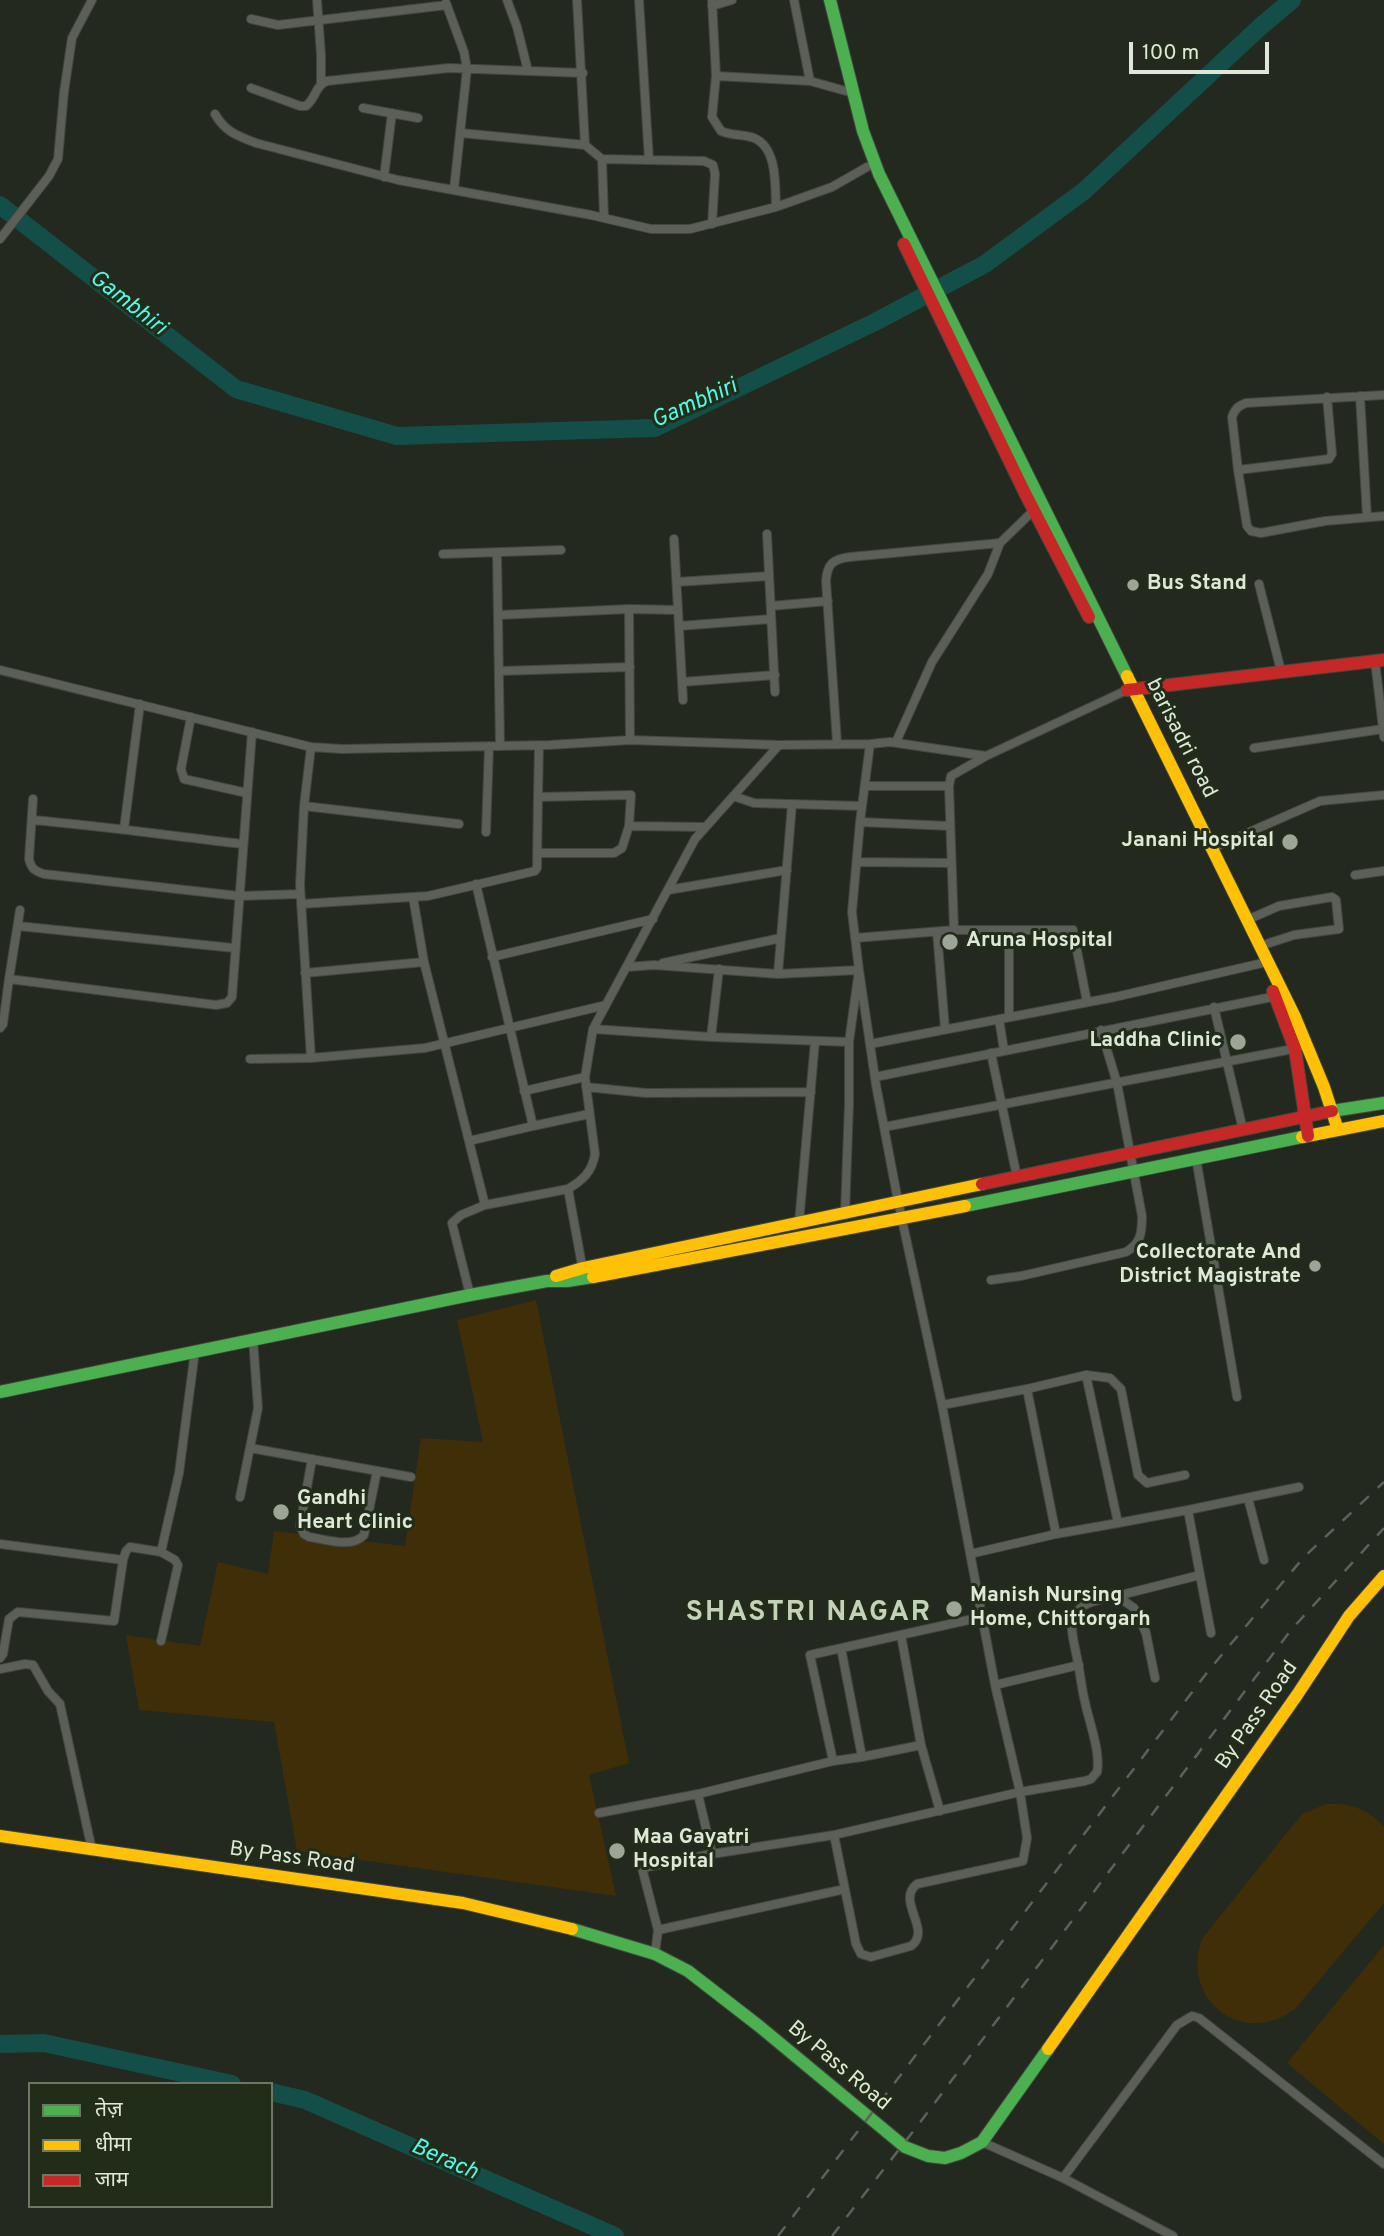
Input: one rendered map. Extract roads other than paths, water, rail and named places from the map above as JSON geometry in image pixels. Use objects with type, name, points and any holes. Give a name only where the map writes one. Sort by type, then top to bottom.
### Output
[{"type":"main road","points":[[830,0],[863,131],[878,174],[1028,488]]},
{"type":"main road","points":[[863,131],[860,142],[867,167],[1028,488]]},
{"type":"main road","name":"barisadri road","points":[[1028,488],[1034,510],[1130,689]]},
{"type":"main road","name":"barisadri road","points":[[1028,488],[1260,946],[1264,963]]},
{"type":"main road","points":[[1130,689],[1380,660]]},
{"type":"main road","name":"barisadri road","points":[[1208,843],[1332,1111],[1338,1130]]},
{"type":"main road","name":"barisadri road","points":[[1279,995],[1288,1027],[1301,1048]]},
{"type":"main road","points":[[1301,1048],[1304,1118],[1308,1136]]},
{"type":"main road","points":[[583,1273],[898,1201],[1332,1111],[1384,1103]]},
{"type":"main road","points":[[0,1392],[470,1295],[547,1282],[555,1277],[901,1219],[1384,1121]]},
{"type":"main road","name":"By Pass Road","points":[[0,1836],[463,1903],[583,1931],[649,1952],[688,1971],[905,2147],[927,2156],[953,2159],[982,2142],[1297,1695],[1349,1616],[1384,1576]]},
{"type":"street","points":[[0,239],[49,176],[58,159],[72,38],[92,0]]},
{"type":"street","points":[[251,88],[300,106],[310,103],[321,84],[317,0]]},
{"type":"street","points":[[507,0],[528,71]]},
{"type":"street","points":[[577,0],[585,145]]},
{"type":"street","points":[[639,0],[649,160]]},
{"type":"street","points":[[732,0],[712,3],[716,76],[712,111],[715,124],[721,131],[755,138],[767,150],[775,182],[776,207]]},
{"type":"street","points":[[794,0],[810,81]]},
{"type":"street","points":[[251,19],[278,25],[446,2],[464,52],[467,69],[454,189]]},
{"type":"street","points":[[321,84],[327,81],[449,68],[583,73]]},
{"type":"street","points":[[716,76],[810,81],[853,93]]},
{"type":"street","points":[[363,108],[418,118]]},
{"type":"street","points":[[384,177],[392,113]]},
{"type":"street","points":[[215,114],[226,129],[245,139],[345,168],[650,229],[690,229],[776,207],[832,187],[867,167]]},
{"type":"street","points":[[461,133],[585,145],[602,159],[705,161],[713,165],[715,174],[712,224]]},
{"type":"street","points":[[602,159],[604,218]]},
{"type":"street","points":[[1360,396],[1367,517]]},
{"type":"street","points":[[1384,396],[1247,403],[1240,405],[1232,417],[1247,526],[1255,533],[1325,520],[1384,516]]},
{"type":"street","points":[[1238,470],[1329,459],[1332,454],[1327,397]]},
{"type":"street","points":[[896,742],[932,662],[984,581],[1000,543],[1034,510]]},
{"type":"street","points":[[767,534],[775,692]]},
{"type":"street","points":[[674,539],[683,700]]},
{"type":"street","points":[[837,743],[826,572],[832,561],[1000,543]]},
{"type":"street","points":[[443,554],[561,550]]},
{"type":"street","points":[[497,554],[500,746]]},
{"type":"street","points":[[677,582],[769,576]]},
{"type":"street","points":[[1259,584],[1281,671]]},
{"type":"street","points":[[771,606],[828,601]]},
{"type":"street","points":[[629,609],[630,740]]},
{"type":"street","points":[[499,614],[677,610]]},
{"type":"street","points":[[679,626],[771,619]]},
{"type":"street","points":[[1254,748],[1384,733],[1380,660]]},
{"type":"street","points":[[500,671],[629,667]]},
{"type":"street","points":[[0,670],[312,747],[342,749],[500,746],[630,740],[779,745],[896,742],[986,756]]},
{"type":"street","points":[[681,682],[775,675]]},
{"type":"street","points":[[954,930],[949,786],[951,776],[986,756],[1130,689]]},
{"type":"street","points":[[124,829],[140,704]]},
{"type":"street","points":[[191,717],[181,769],[184,779],[247,793]]},
{"type":"street","points":[[9,979],[221,1005],[232,997],[252,732]]},
{"type":"street","points":[[834,1835],[856,1944],[861,1954],[871,1957],[911,1946],[919,1937],[909,1898],[914,1887],[932,1880],[1023,1861],[1027,1838],[942,1405],[901,1219],[859,970],[852,912],[870,744]]},
{"type":"street","points":[[301,904],[428,896],[537,871],[539,745]]},
{"type":"street","points":[[470,1295],[452,1223],[461,1215],[485,1205],[568,1189],[580,1181],[593,1166],[595,1154],[585,1077],[593,1029],[695,839],[779,745]]},
{"type":"street","points":[[486,832],[489,746]]},
{"type":"street","points":[[311,1058],[300,894],[304,806],[312,747]]},
{"type":"street","points":[[865,786],[949,786]]},
{"type":"street","points":[[538,797],[631,794],[629,826],[622,848],[614,853],[538,853]]},
{"type":"street","points":[[1208,843],[1320,801],[1384,795]]},
{"type":"street","points":[[733,796],[754,803],[862,806]]},
{"type":"street","points":[[33,799],[29,859],[35,872],[239,896],[300,894]]},
{"type":"street","points":[[778,974],[792,804]]},
{"type":"street","points":[[304,806],[459,824]]},
{"type":"street","points":[[32,820],[243,844]]},
{"type":"street","points":[[860,822],[950,826]]},
{"type":"street","points":[[629,826],[705,827]]},
{"type":"street","points":[[858,862],[951,863]]},
{"type":"street","points":[[668,890],[787,870]]},
{"type":"street","points":[[1355,875],[1384,871]]},
{"type":"street","points":[[476,884],[533,1126]]},
{"type":"street","points":[[413,897],[424,962],[485,1205]]},
{"type":"street","points":[[1247,920],[1279,906],[1332,897],[1336,900],[1339,929],[1294,935],[1260,946]]},
{"type":"street","points":[[0,1028],[3,1024],[20,910]]},
{"type":"street","points":[[492,957],[653,919]]},
{"type":"street","points":[[18,926],[234,948]]},
{"type":"street","points":[[855,938],[954,930],[1073,930],[1087,1002]]},
{"type":"street","points":[[1009,930],[1009,1017]]},
{"type":"street","points":[[937,932],[945,1029]]},
{"type":"street","points":[[654,965],[781,937]]},
{"type":"street","points":[[305,973],[424,962]]},
{"type":"street","points":[[870,1044],[1087,1002],[1264,963]]},
{"type":"street","points":[[627,967],[654,965],[778,974],[859,970]]},
{"type":"street","points":[[711,1037],[719,969]]},
{"type":"street","points":[[845,1213],[849,1042],[859,970]]},
{"type":"street","points":[[875,1077],[1279,995]]},
{"type":"street","points":[[250,1059],[311,1058],[425,1048],[606,1005]]},
{"type":"street","points":[[1214,1007],[1243,1130]]},
{"type":"street","points":[[999,1019],[1004,1050]]},
{"type":"street","points":[[593,1029],[849,1042]]},
{"type":"street","points":[[991,1280],[1021,1276],[1126,1252],[1134,1248],[1142,1234],[1142,1216],[1117,1083],[1101,1030]]},
{"type":"street","points":[[799,1223],[815,1041]]},
{"type":"street","points":[[884,1127],[1301,1048]]},
{"type":"street","points":[[991,1053],[1017,1177]]},
{"type":"street","points":[[524,1091],[585,1077]]},
{"type":"street","points":[[586,1087],[646,1093],[811,1092]]},
{"type":"street","points":[[469,1140],[589,1114]]},
{"type":"street","points":[[1195,1158],[1237,1397]]},
{"type":"street","points":[[568,1189],[583,1273]]},
{"type":"street","points":[[240,1497],[258,1408],[253,1339]]},
{"type":"street","points":[[161,1552],[179,1473],[195,1351]]},
{"type":"street","points":[[942,1405],[1086,1375],[1110,1378],[1121,1389],[1141,1480],[1147,1483],[1185,1475]]},
{"type":"street","points":[[1086,1375],[1118,1523]]},
{"type":"street","points":[[1027,1388],[1056,1534]]},
{"type":"street","points":[[250,1448],[411,1477]]},
{"type":"street","points":[[312,1460],[300,1526],[309,1537],[351,1542],[360,1539],[364,1535],[377,1471]]},
{"type":"street","points":[[970,1554],[1056,1534],[1299,1487]]},
{"type":"street","points":[[1248,1498],[1264,1560]]},
{"type":"street","points":[[1188,1510],[1211,1633]]},
{"type":"street","points":[[0,1544],[123,1560]]},
{"type":"street","points":[[0,1658],[9,1619],[18,1612],[114,1621],[123,1560],[130,1547],[161,1552],[175,1560],[178,1565],[161,1641]]},
{"type":"street","points":[[649,1952],[658,1930],[642,1868],[834,1835],[1020,1792],[1091,1779],[1097,1772],[1097,1754],[1073,1634],[1075,1613],[1085,1605],[1200,1575]]},
{"type":"street","points":[[1117,1596],[1134,1608],[1146,1633],[1156,1678]]},
{"type":"street","points":[[833,1761],[810,1655],[982,1617]]},
{"type":"street","points":[[901,1635],[922,1745],[940,1811]]},
{"type":"street","points":[[841,1648],[862,1758]]},
{"type":"street","points":[[0,1669],[33,1665],[48,1691],[60,1704],[92,1850]]},
{"type":"street","points":[[995,1685],[1079,1665]]},
{"type":"street","points":[[599,1813],[698,1794],[833,1761],[862,1758],[922,1745]]},
{"type":"street","points":[[698,1794],[712,1854]]},
{"type":"street","points":[[658,1930],[845,1889]]},
{"type":"street","points":[[1063,2178],[1177,2025],[1192,2017],[1199,2018],[1384,2164]]},
{"type":"street","points":[[982,2142],[1063,2178],[1172,2236]]},
{"type":"waterway","name":"Gambhiri","points":[[0,205],[236,389],[397,436],[655,428],[875,322],[985,264],[1084,191],[1292,0]]},
{"type":"waterway","name":"Berach","points":[[0,2044],[44,2043],[223,2082]]},
{"type":"waterway","name":"Berach","points":[[273,2092],[305,2100],[615,2236]]},
{"type":"railway","points":[[778,2236],[1209,1670],[1304,1557],[1384,1482]]},
{"type":"railway","points":[[832,2236],[1291,1630],[1384,1528]]},
{"type":"place","name":"Bus Stand","points":[[1133,585]]},
{"type":"place","name":"Janani Hospital","points":[[1290,842]]},
{"type":"place","name":"Aruna Hospital","points":[[950,942]]},
{"type":"place","name":"Laddha Clinic","points":[[1238,1042]]},
{"type":"place","name":"Collectorate And District Magistrate","points":[[1315,1266]]},
{"type":"place","name":"Gandhi Heart Clinic","points":[[281,1512]]},
{"type":"place","name":"Manish Nursing Home, Chittorgarh","points":[[954,1609]]},
{"type":"place","name":"Maa Gayatri Hospital","points":[[617,1851]]},
{"type":"district","name":"SHASTRI NAGAR","points":[[809,1614]]}]
